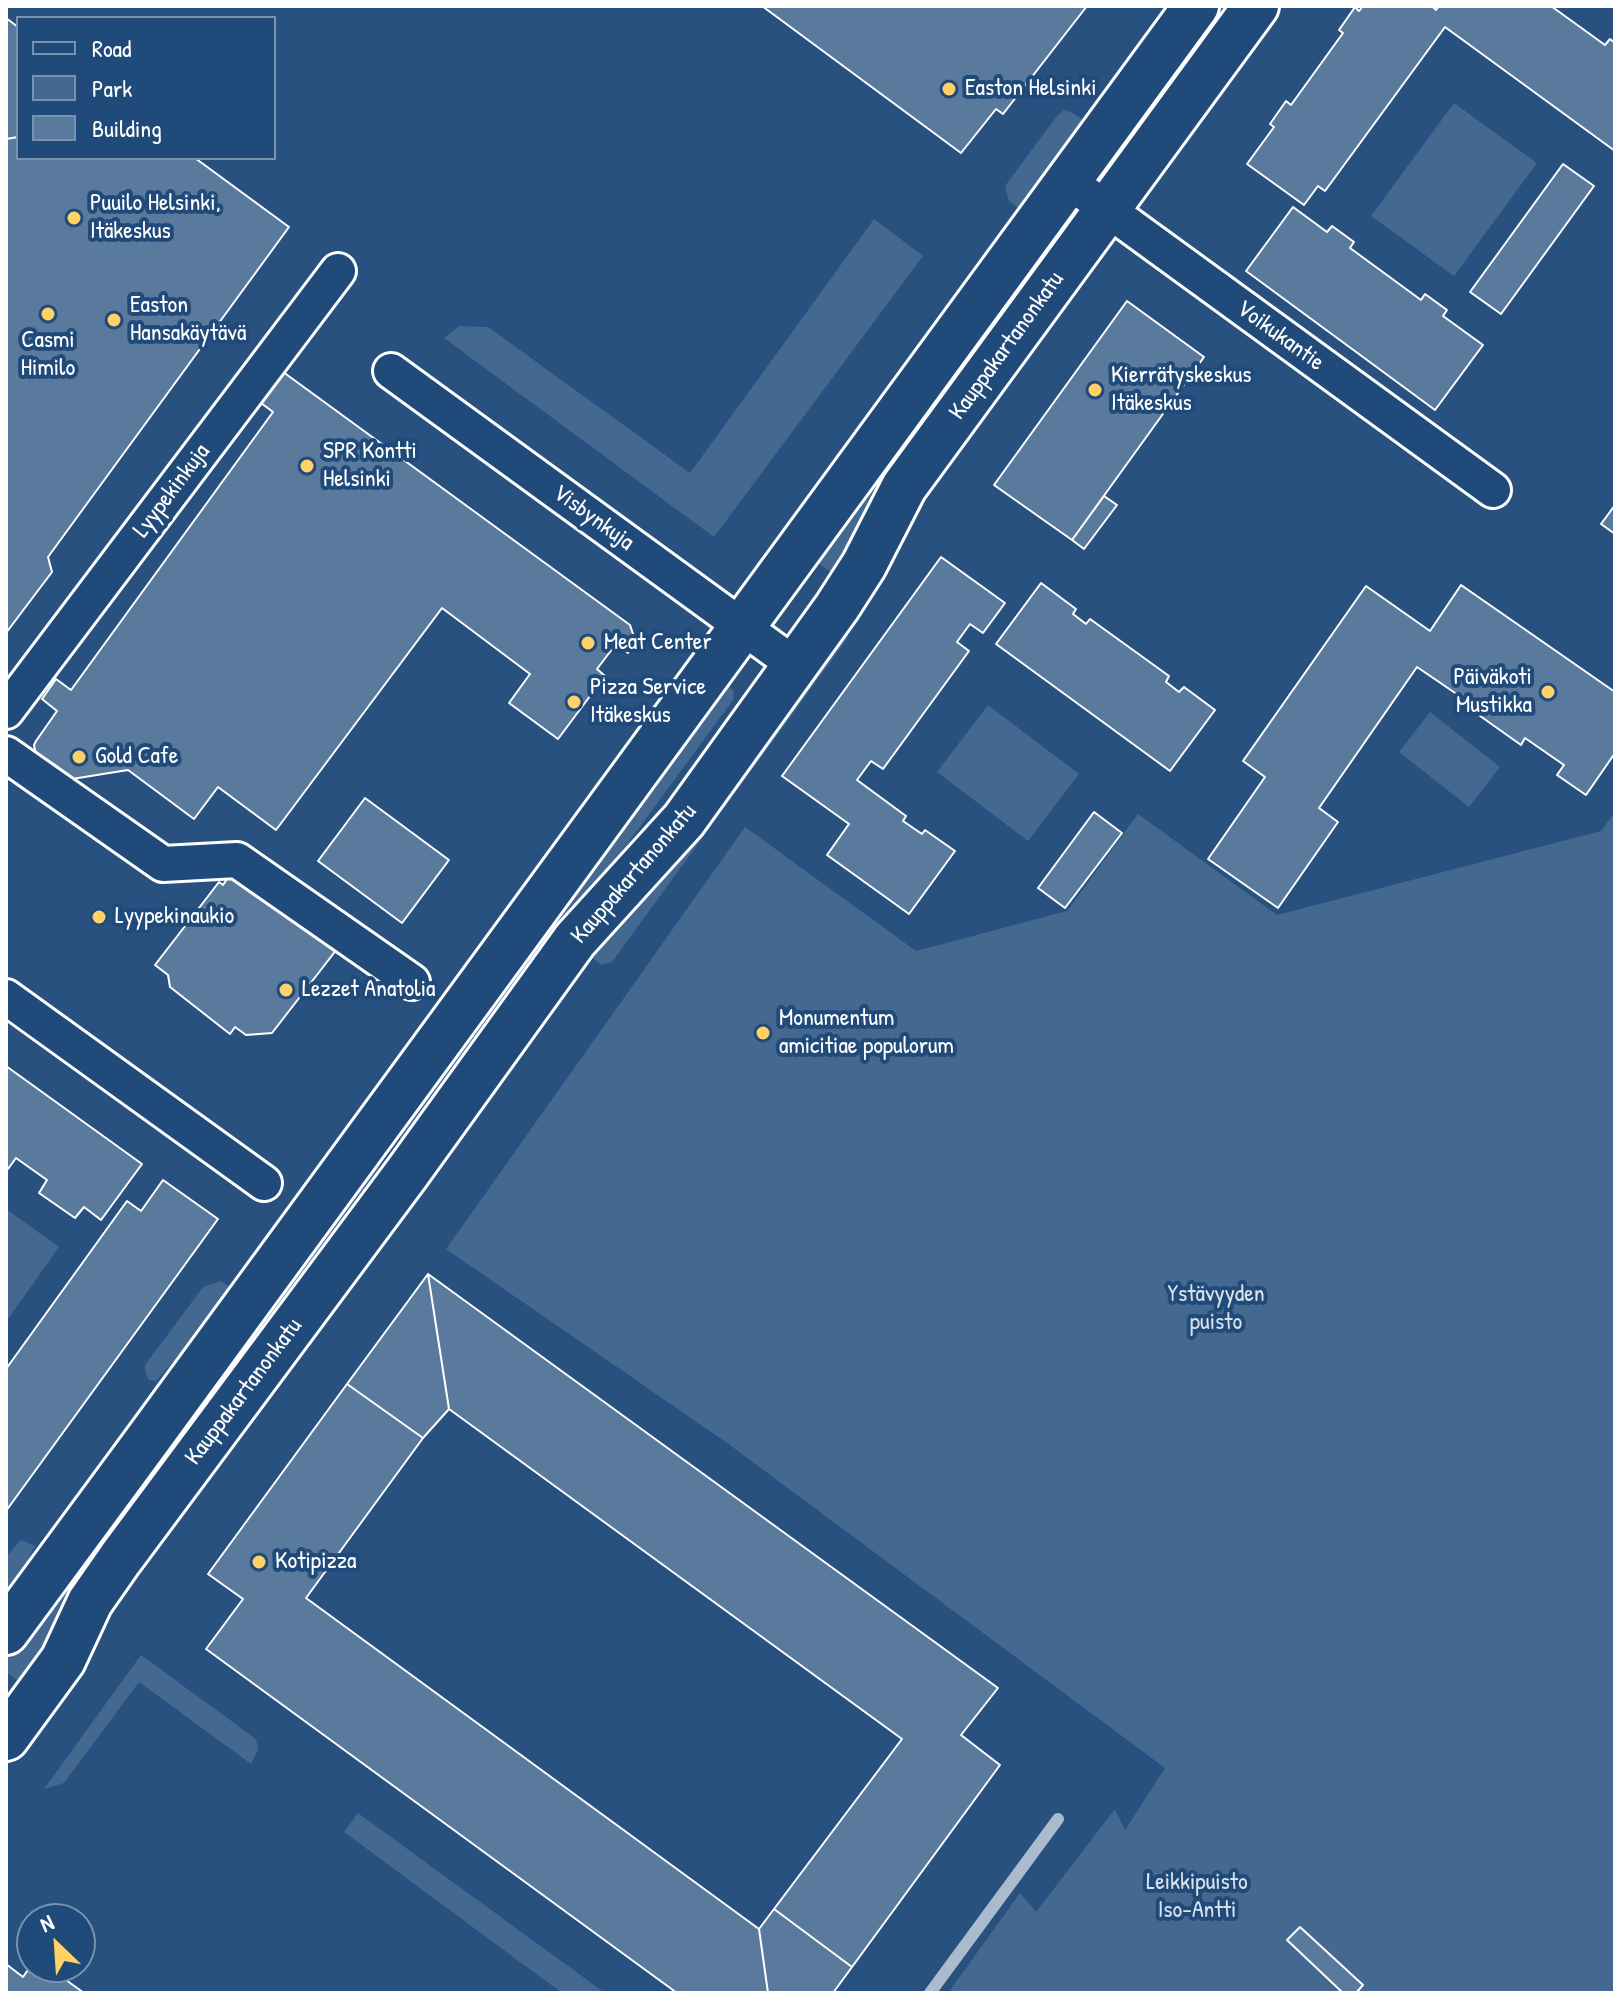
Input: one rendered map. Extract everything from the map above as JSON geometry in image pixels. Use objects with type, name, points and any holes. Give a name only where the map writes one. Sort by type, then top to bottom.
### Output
[{"type":"main road","name":"Kauppakartanonkatu","points":[[6,1632],[367,1143],[1196,6]]},
{"type":"main road","name":"Kauppakartanonkatu","points":[[6,1738],[63,1660],[90,1602],[120,1559],[407,1173],[575,940],[684,820],[864,565],[904,487],[1256,6]]},
{"type":"street","name":"Voikukantie","points":[[1067,180],[1493,490]]},
{"type":"street","name":"Lyypekinkuja","points":[[6,711],[338,271]]},
{"type":"street","name":"Visbynkuja","points":[[391,371],[795,665]]},
{"type":"street","points":[[6,754],[163,864],[237,860],[412,982]]},
{"type":"street","points":[[6,997],[264,1183]]},
{"type":"green space","points":[[1207,6],[1238,6],[1156,121],[1132,109]]},
{"type":"green space","points":[[1454,103],[1537,163],[1454,276],[1371,216]]},
{"type":"green space","points":[[1064,110],[1091,125],[1025,213],[1009,201],[1005,186]]},
{"type":"green space","points":[[874,219],[923,256],[714,537],[444,338],[459,326],[488,327],[690,473]]},
{"type":"green space","points":[[1022,261],[1042,277],[837,577],[809,556]]},
{"type":"green space","points":[[844,628],[847,639],[612,962],[601,965],[590,956]]},
{"type":"green space","points":[[722,683],[734,691],[733,700],[407,1144],[390,1131]]},
{"type":"green space","points":[[988,705],[1079,774],[1028,841],[937,772]]},
{"type":"green space","points":[[1430,712],[1500,767],[1469,807],[1399,752]]},
{"type":"green space","name":"Ystävyyden puisto","points":[[1615,812],[1615,1993],[948,1993],[1020,1893],[1036,1912],[1115,1809],[1125,1830],[1165,1768],[727,1443],[446,1249],[745,827],[916,951],[1067,911],[1138,814],[1277,915],[1601,831]]},
{"type":"green space","points":[[368,1160],[387,1174],[26,1687],[6,1672],[6,1654]]},
{"type":"green space","points":[[6,1209],[59,1247],[6,1322]]},
{"type":"green space","points":[[221,1281],[236,1291],[156,1381],[149,1380],[145,1365],[203,1287]]},
{"type":"green space","points":[[21,1540],[35,1546],[6,1603],[6,1557]]},
{"type":"green space","points":[[141,1655],[256,1739],[258,1750],[251,1764],[139,1682],[64,1783],[44,1789]]},
{"type":"green space","points":[[358,1813],[605,1993],[562,1993],[344,1832]]},
{"type":"building","name":"Easton Helsinki","points":[[762,6],[1087,6],[1003,114],[996,109],[961,153]]},
{"type":"building","points":[[1363,6],[1432,6],[1436,10],[1439,6],[1551,6],[1605,45],[1610,39],[1615,43],[1615,151],[1445,27],[1325,191],[1318,186],[1304,205],[1247,164],[1274,127],[1270,124],[1286,101],[1291,105],[1343,33],[1339,30],[1355,7],[1359,11]]},
{"type":"building","points":[[6,18],[16,26],[16,137],[6,139]]},
{"type":"building","name":"Easton Hansakäytävä","points":[[16,137],[16,160],[198,160],[289,227],[48,557],[52,572],[6,633],[6,139]]},
{"type":"building","points":[[1563,164],[1594,186],[1501,314],[1470,292]]},
{"type":"building","points":[[1293,207],[1327,232],[1332,226],[1354,242],[1350,248],[1421,300],[1425,294],[1447,310],[1443,316],[1483,345],[1435,410],[1246,271]]},
{"type":"building","points":[[1127,301],[1204,357],[1072,540],[994,485]]},
{"type":"building","points":[[279,369],[630,625],[633,646],[628,653],[616,644],[597,669],[605,676],[558,739],[509,703],[530,674],[442,608],[276,830],[218,787],[194,819],[128,770],[72,779],[36,755],[34,745],[57,711],[42,699],[56,679],[71,690],[273,412],[257,400]]},
{"type":"building","points":[[1104,496],[1117,505],[1084,549],[1072,540]]},
{"type":"building","points":[[1615,505],[1615,534],[1601,524]]},
{"type":"building","points":[[941,557],[1005,603],[983,633],[970,624],[957,642],[969,651],[883,769],[871,761],[857,780],[906,816],[903,821],[922,834],[925,830],[955,851],[909,914],[827,855],[849,824],[782,776]]},
{"type":"building","points":[[1041,583],[1076,609],[1073,614],[1086,624],[1090,619],[1169,676],[1166,682],[1179,692],[1184,687],[1215,710],[1170,771],[996,644]]},
{"type":"building","points":[[1461,585],[1615,692],[1615,753],[1586,795],[1557,775],[1564,765],[1525,738],[1521,745],[1459,701],[1461,697],[1417,667],[1319,808],[1338,822],[1278,908],[1208,859],[1265,777],[1243,761],[1366,586],[1430,631]]},
{"type":"building","points":[[365,798],[449,860],[402,923],[318,861]]},
{"type":"building","points":[[1094,812],[1122,833],[1065,908],[1038,888]]},
{"type":"building","points":[[244,877],[337,949],[272,1033],[246,1035],[235,1027],[230,1034],[170,987],[168,975],[155,965],[219,882],[223,885],[227,879]]},
{"type":"building","points":[[6,1066],[142,1164],[101,1220],[84,1207],[75,1218],[39,1193],[47,1180],[16,1158],[6,1168]]},
{"type":"building","points":[[163,1180],[218,1219],[6,1511],[6,1369],[127,1201],[141,1211]]},
{"type":"building","points":[[428,1274],[998,1688],[961,1735],[1000,1765],[852,1967],[774,1909],[902,1739],[449,1409]]},
{"type":"building","points":[[428,1274],[449,1409],[423,1438],[347,1384]]},
{"type":"building","points":[[347,1384],[423,1438],[306,1598],[759,1929],[768,1993],[677,1993],[206,1649],[243,1599],[208,1574]]},
{"type":"building","points":[[774,1909],[852,1967],[833,1993],[768,1993],[759,1929]]},
{"type":"building","points":[[1300,1927],[1363,1985],[1356,1993],[1343,1993],[1287,1940]]},
{"type":"building","points":[[6,1964],[16,1972],[16,1983],[70,1983],[84,1993],[6,1993]]},
{"type":"waterway","points":[[930,1993],[1058,1819]]},
{"type":"place","name":"Easton Helsinki","points":[[949,89]]},
{"type":"place","name":"Puuilo Helsinki, Itäkeskus","points":[[74,218]]},
{"type":"place","name":"Casmi Himilo","points":[[48,314]]},
{"type":"place","name":"Easton Hansakäytävä","points":[[114,320]]},
{"type":"place","name":"Kierrätyskeskus Itäkeskus","points":[[1095,390]]},
{"type":"place","name":"SPR Kontti Helsinki","points":[[307,466]]},
{"type":"place","name":"Meat Center","points":[[588,643]]},
{"type":"place","name":"Päiväkoti Mustikka","points":[[1548,692]]},
{"type":"place","name":"Pizza Service Itäkeskus","points":[[574,702]]},
{"type":"place","name":"Gold Cafe","points":[[79,757]]},
{"type":"place","name":"Lyypekinaukio","points":[[99,917]]},
{"type":"place","name":"Lezzet Anatolia","points":[[286,990]]},
{"type":"place","name":"Monumentum amicitiae populorum","points":[[763,1033]]},
{"type":"place","name":"Kotipizza","points":[[259,1562]]},
{"type":"park label","name":"Leikkipuisto Iso-Antti","points":[[1197,1897]]}]
